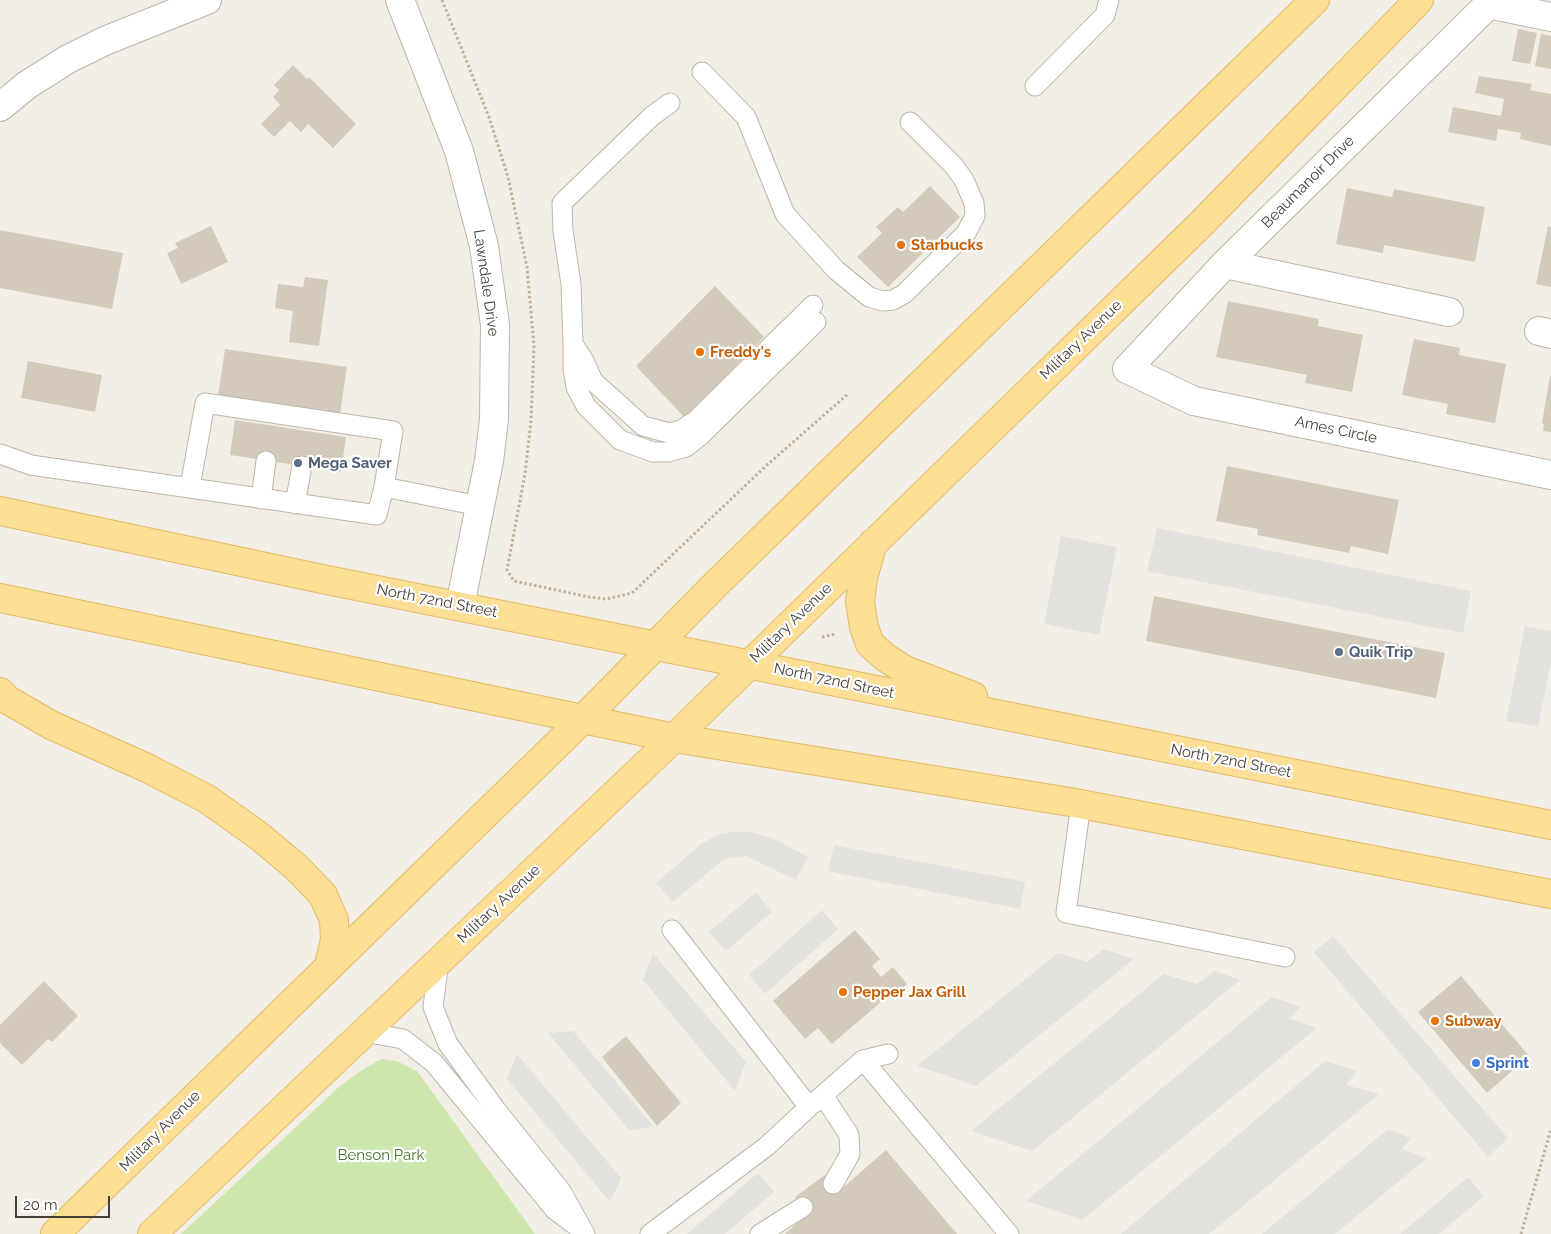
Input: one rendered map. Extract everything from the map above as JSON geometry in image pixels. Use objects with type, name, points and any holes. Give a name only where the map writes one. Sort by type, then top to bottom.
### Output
[{"type":"main road","name":"Military Avenue","points":[[55,1234],[582,720],[655,644],[1315,0]]},
{"type":"main road","name":"Military Avenue","points":[[152,1234],[674,738],[1201,224],[1419,0]]},
{"type":"main road","name":"North 72nd Street","points":[[0,511],[460,606],[1551,825]]},
{"type":"main road","points":[[874,542],[863,578],[860,602],[864,626],[870,644],[886,658],[905,670],[1044,724]]},
{"type":"main road","points":[[0,598],[674,738],[1081,804],[1551,894]]},
{"type":"main road","points":[[0,692],[8,700],[51,724],[147,768],[207,799],[259,836],[296,867],[323,895],[334,920],[335,940],[330,965]]},
{"type":"street","points":[[0,107],[27,85],[76,55],[107,40],[208,0]]},
{"type":"street","name":"Lawndale Drive","points":[[400,0],[459,151],[484,246],[495,325],[494,419],[489,461],[460,606]]},
{"type":"street","points":[[1491,2],[1551,17]]},
{"type":"street","name":"Beaumanoir Drive","points":[[1127,369],[1225,264],[1491,2]]},
{"type":"street","points":[[1225,264],[1449,312]]},
{"type":"street","name":"Ames Circle","points":[[1127,369],[1194,401],[1551,475]]},
{"type":"lane","points":[[1035,86],[1105,15],[1109,0]]},
{"type":"lane","points":[[702,72],[746,117],[785,214],[836,270],[869,297],[883,301],[893,300],[904,294],[966,233],[974,216],[974,203],[964,180],[954,166],[910,122]]},
{"type":"lane","points":[[573,344],[584,361],[593,381],[623,410],[643,426],[669,433],[681,430],[695,421],[814,313],[701,435],[686,447],[668,452],[653,452],[620,440],[586,406],[576,387],[573,369],[571,284],[563,231],[562,203],[652,116],[670,103]]},
{"type":"lane","points":[[0,454],[31,465],[260,499],[377,515],[384,487],[392,431],[309,425],[273,420],[205,403],[190,488]]},
{"type":"lane","points":[[260,499],[266,461]]},
{"type":"lane","points":[[295,504],[302,466]]},
{"type":"lane","points":[[384,487],[480,506]]},
{"type":"lane","points":[[1081,804],[1066,913],[1285,958]]},
{"type":"lane","points":[[672,930],[816,1101],[849,1135],[850,1154],[833,1184]]},
{"type":"lane","points":[[439,961],[432,1007],[448,1044],[561,1191],[586,1233]]},
{"type":"lane","points":[[364,1032],[403,1039],[434,1063],[555,1210],[586,1233]]},
{"type":"lane","points":[[650,1234],[768,1146],[863,1060],[888,1054]]},
{"type":"lane","points":[[863,1060],[1009,1234]]},
{"type":"lane","points":[[760,1234],[803,1206]]},
{"type":"path","points":[[1521,1234],[1551,1129]]},
{"type":"green space","name":"Benson Park","points":[[382,1059],[397,1061],[417,1071],[535,1234],[181,1234],[340,1086],[365,1068]]},
{"type":"shaded area","points":[[1157,528],[1471,591],[1463,633],[1147,571]]},
{"type":"shaded area","points":[[1061,536],[1117,547],[1099,635],[1044,624]]},
{"type":"shaded area","points":[[1525,626],[1551,631],[1551,662],[1538,727],[1506,721]]},
{"type":"shaded area","points":[[733,832],[752,832],[775,839],[808,857],[796,880],[746,856],[724,859],[673,902],[656,883],[701,844],[717,835]]},
{"type":"shaded area","points":[[834,845],[1025,882],[1020,909],[828,871]]},
{"type":"shaded area","points":[[756,892],[772,912],[726,951],[709,932]]},
{"type":"shaded area","points":[[822,910],[838,929],[765,994],[749,975]]},
{"type":"shaded area","points":[[1333,936],[1508,1138],[1488,1157],[1314,952]]},
{"type":"shaded area","points":[[1104,949],[1134,959],[976,1086],[917,1066],[1058,953],[1087,962]]},
{"type":"shaded area","points":[[653,953],[746,1062],[735,1091],[643,980]]},
{"type":"shaded area","points":[[1215,971],[1240,980],[1032,1151],[971,1131],[1164,974],[1197,984]]},
{"type":"shaded area","points":[[1272,997],[1301,1007],[1289,1018],[1317,1028],[1082,1220],[1026,1201]]},
{"type":"shaded area","points":[[573,1031],[654,1127],[629,1130],[548,1033]]},
{"type":"shaded area","points":[[517,1054],[621,1178],[610,1202],[507,1079]]},
{"type":"shaded area","points":[[1325,1061],[1357,1071],[1346,1085],[1379,1094],[1209,1234],[1121,1234]]},
{"type":"shaded area","points":[[1388,1129],[1411,1138],[1402,1149],[1427,1158],[1335,1234],[1262,1234]]},
{"type":"shaded area","points":[[758,1173],[774,1192],[725,1234],[687,1234]]},
{"type":"shaded area","points":[[1468,1177],[1484,1196],[1439,1234],[1400,1234]]},
{"type":"building","points":[[1518,29],[1537,33],[1530,64],[1512,61]]},
{"type":"building","points":[[1541,34],[1551,36],[1551,69],[1535,66]]},
{"type":"building","points":[[293,65],[307,79],[309,77],[356,124],[333,148],[308,124],[301,132],[290,121],[274,137],[261,124],[280,105],[273,97],[279,90],[274,85]]},
{"type":"building","points":[[1479,76],[1532,84],[1530,90],[1551,94],[1551,146],[1520,139],[1521,133],[1498,129],[1496,141],[1448,132],[1453,107],[1501,116],[1504,99],[1475,93]]},
{"type":"building","name":"Starbucks","points":[[930,186],[960,217],[888,287],[857,257],[882,233],[876,227],[898,207],[903,212]]},
{"type":"building","points":[[1347,188],[1392,197],[1394,189],[1485,207],[1475,262],[1384,245],[1383,253],[1336,244]]},
{"type":"building","points":[[211,226],[228,262],[181,284],[167,253],[178,248],[175,243]]},
{"type":"building","points":[[1548,226],[1551,227],[1551,287],[1536,284]]},
{"type":"building","points":[[0,230],[123,253],[112,309],[0,288]]},
{"type":"building","points":[[305,277],[328,280],[319,346],[289,342],[293,311],[275,308],[278,284],[303,287]]},
{"type":"building","name":"Freddy's","points":[[715,286],[764,337],[685,418],[636,366]]},
{"type":"building","points":[[1228,301],[1319,319],[1318,326],[1363,335],[1352,392],[1305,383],[1307,375],[1216,357]]},
{"type":"building","points":[[1414,339],[1460,348],[1459,355],[1506,364],[1495,423],[1446,414],[1448,404],[1402,395]]},
{"type":"building","points":[[225,349],[347,367],[340,414],[218,396]]},
{"type":"building","points":[[28,361],[102,375],[95,412],[21,398]]},
{"type":"building","points":[[1550,376],[1551,432],[1543,431],[1544,424],[1542,423]]},
{"type":"building","points":[[235,420],[346,437],[341,472],[230,455]]},
{"type":"building","points":[[1227,466],[1399,500],[1388,554],[1351,546],[1349,553],[1257,535],[1258,529],[1216,521]]},
{"type":"building","points":[[1154,596],[1445,653],[1436,698],[1146,641]]},
{"type":"building","points":[[855,930],[880,959],[872,966],[881,977],[893,967],[907,984],[892,998],[889,995],[832,1044],[818,1028],[805,1039],[773,1001]]},
{"type":"building","points":[[1461,976],[1529,1056],[1487,1093],[1418,1012]]},
{"type":"building","points":[[44,981],[78,1016],[52,1042],[48,1039],[22,1065],[0,1043],[0,1025]]},
{"type":"building","points":[[626,1036],[681,1103],[657,1126],[602,1057]]},
{"type":"building","points":[[886,1150],[957,1234],[785,1234],[808,1214],[795,1197],[825,1175],[839,1191]]},
{"type":"place","name":"Starbucks","points":[[901,245]]},
{"type":"place","name":"Freddy's","points":[[700,352]]},
{"type":"place","name":"Mega Saver","points":[[298,463]]},
{"type":"place","name":"Quik Trip","points":[[1339,652]]},
{"type":"place","name":"Pepper Jax Grill","points":[[843,992]]},
{"type":"place","name":"Subway","points":[[1435,1021]]},
{"type":"place","name":"Sprint","points":[[1476,1063]]}]
